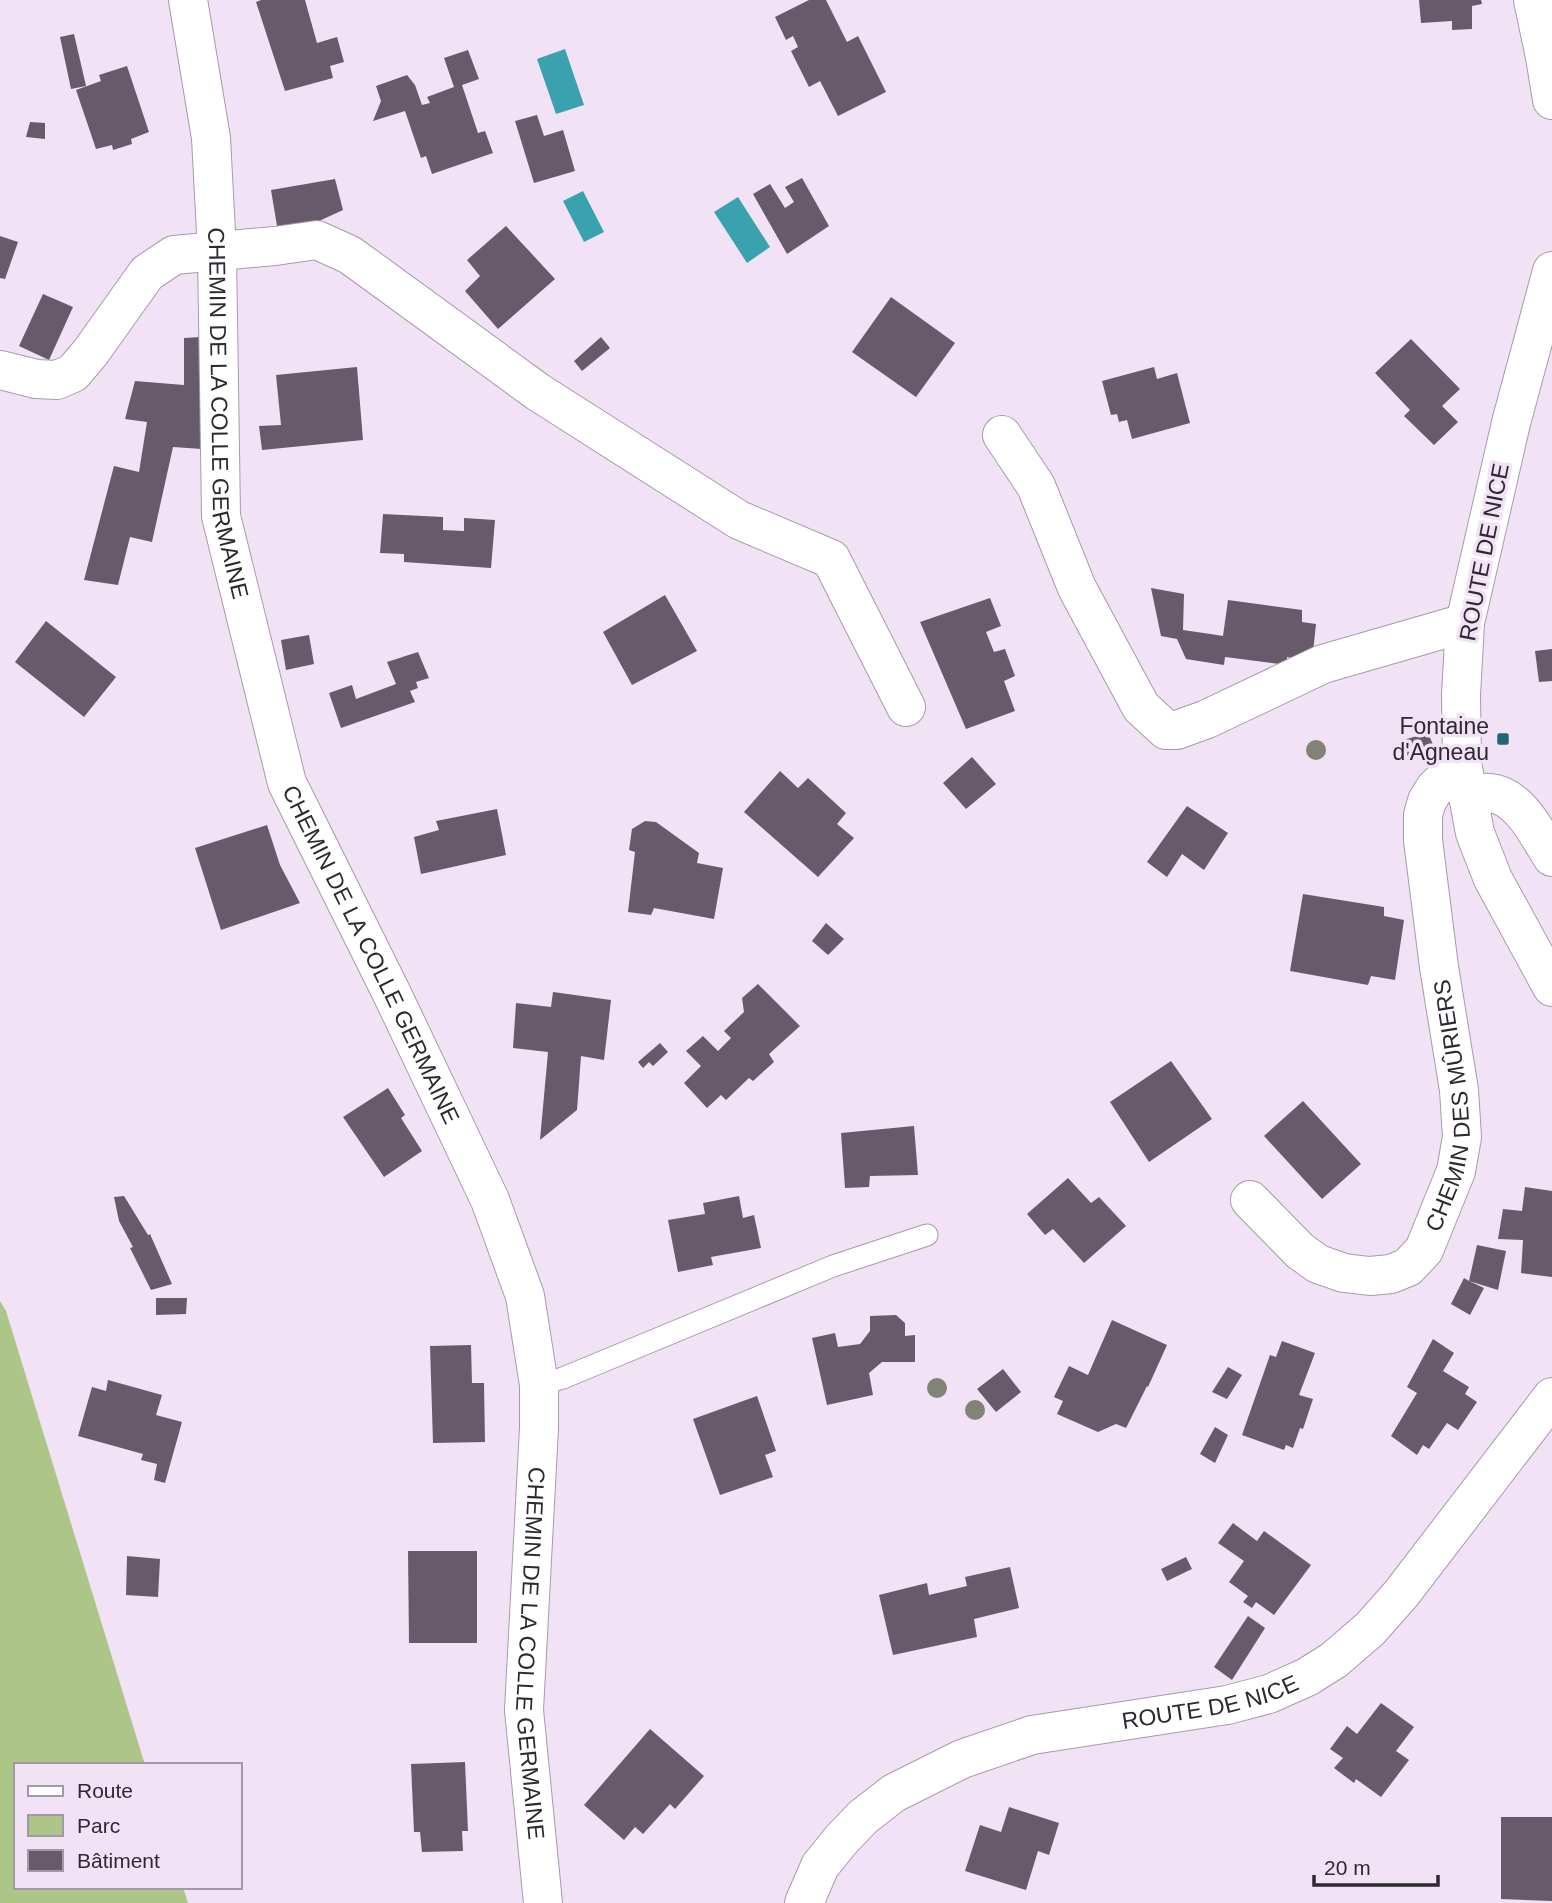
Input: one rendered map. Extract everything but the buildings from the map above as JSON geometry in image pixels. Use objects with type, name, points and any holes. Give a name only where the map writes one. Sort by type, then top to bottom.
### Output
[{"type":"street","name":"CHEMIN DE LA COLLE GERMAINE","points":[[188,0],[211,138],[217,252],[220,516],[287,783],[398,1006],[490,1200],[525,1296],[539,1385],[539,1428],[524,1710],[543,1903]]},
{"type":"street","points":[[1533,0],[1552,100]]},
{"type":"street","points":[[0,370],[36,379],[57,380],[73,373],[90,354],[147,273],[174,255],[317,240],[350,255],[538,392],[739,520],[831,559],[906,707]]},
{"type":"street","name":"ROUTE DE NICE","points":[[1552,271],[1511,423],[1465,623],[1461,695],[1465,779],[1475,833],[1493,879],[1552,987]]},
{"type":"street","points":[[1002,435],[1036,486],[1077,588],[1141,707],[1166,730],[1177,730],[1207,719],[1323,664],[1465,623]]},
{"type":"street","points":[[1465,779],[1513,803],[1527,816],[1552,857]]},
{"type":"street","name":"CHEMIN DES MÛRIERS","points":[[1250,1200],[1300,1251],[1318,1264],[1344,1273],[1370,1276],[1391,1274],[1408,1267],[1424,1250],[1457,1171],[1462,1137],[1459,1090],[1439,967],[1423,840],[1423,815],[1435,788],[1465,779]]},
{"type":"street","name":"ROUTE DE NICE","points":[[804,1903],[820,1866],[863,1817],[894,1793],[962,1759],[1032,1735],[1227,1705],[1269,1694],[1334,1660],[1370,1629],[1401,1594],[1552,1397]]},
{"type":"lane","points":[[539,1385],[563,1378],[833,1266],[927,1235]]},
{"type":"green space","points":[[0,1301],[6,1311],[144,1763],[14,1763],[14,1889],[184,1889],[188,1903],[0,1903]]},
{"type":"water","points":[[565,49],[584,105],[556,114],[537,59]]},
{"type":"water","points":[[583,191],[604,232],[584,242],[563,201]]},
{"type":"water","points":[[738,197],[770,247],[747,263],[714,212]]},
{"type":"place","name":"Fontaine d'Agneau","points":[[1503,739]]}]
